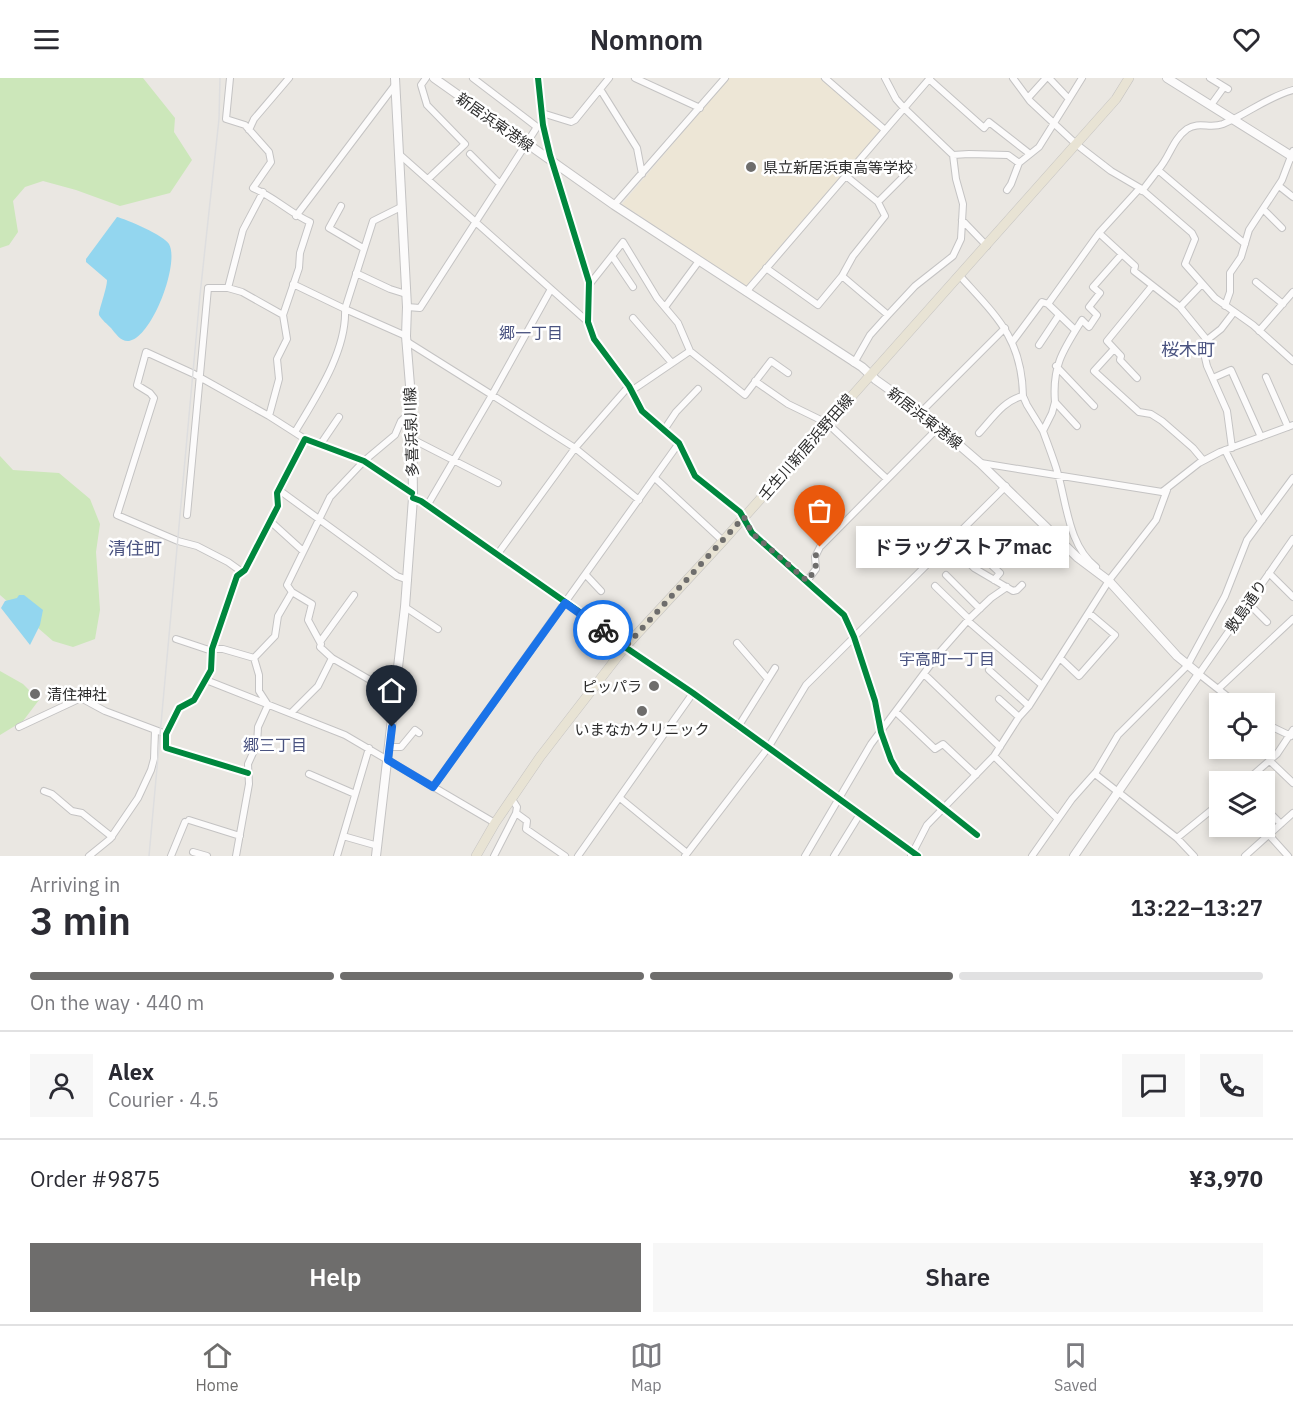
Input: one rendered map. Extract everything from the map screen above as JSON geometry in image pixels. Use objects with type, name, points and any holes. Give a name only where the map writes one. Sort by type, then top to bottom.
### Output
[{"type":"main road","name":"新居浜東港線","points":[[432,78],[614,205],[854,363],[921,412],[1005,486],[1077,556],[1110,580],[1187,666],[1199,674]]},
{"type":"main road","name":"壬生川新居浜野田線","points":[[476,856],[495,823],[571,716],[625,647],[987,246],[1116,99],[1129,78]]},
{"type":"main road","points":[[1167,78],[1178,81],[1232,119],[1292,155]]},
{"type":"main road","name":"多喜浜泉川線","points":[[376,856],[408,580],[413,496],[412,410],[406,338],[407,307],[395,81]]},
{"type":"main road","points":[[1074,856],[1199,674]]},
{"type":"street","points":[[230,78],[226,119],[245,125],[269,152],[270,162],[253,188],[276,199],[296,216],[309,222],[300,253],[299,268],[283,315],[287,339],[277,359],[279,379],[269,416]]},
{"type":"street","points":[[249,130],[254,119],[289,78]]},
{"type":"street","points":[[428,179],[465,144],[427,105],[421,85],[432,78]]},
{"type":"street","points":[[473,78],[540,126]]},
{"type":"street","points":[[538,78],[542,113],[540,126],[589,285],[588,322],[594,339],[630,388],[642,411],[679,443],[695,476],[744,517],[752,533],[844,615],[854,637],[875,701],[891,760],[898,772],[977,835]]},
{"type":"street","points":[[542,113],[571,122],[609,78]]},
{"type":"street","points":[[635,78],[700,108]]},
{"type":"street","points":[[614,205],[725,78]]},
{"type":"street","points":[[825,78],[885,130]]},
{"type":"street","points":[[854,363],[870,335],[915,286],[953,256],[961,239],[963,204],[953,155],[896,99],[885,78]]},
{"type":"street","points":[[1013,78],[1028,98],[1076,144],[1111,171],[1141,190],[1192,233],[1195,239],[1185,264],[1225,306],[1292,358]]},
{"type":"street","points":[[1028,98],[1048,78],[1069,99]]},
{"type":"street","points":[[1007,190],[1019,163],[1039,147],[1082,78]]},
{"type":"street","points":[[1210,78],[1226,88],[1211,105]]},
{"type":"street","points":[[746,292],[929,79],[984,128],[989,122],[1030,154]]},
{"type":"street","points":[[296,216],[395,81]]},
{"type":"street","points":[[600,89],[637,147],[642,174]]},
{"type":"street","points":[[1048,304],[1099,233],[1167,161],[1173,143],[1185,130],[1195,125],[1214,127],[1224,124],[1257,108],[1276,95],[1293,90]]},
{"type":"street","points":[[407,307],[420,308],[475,221],[540,126]]},
{"type":"street","points":[[399,154],[588,322]]},
{"type":"street","points":[[470,154],[500,184]]},
{"type":"street","points":[[953,155],[1008,155],[1019,163]]},
{"type":"street","points":[[1225,306],[1230,292],[1230,273],[1241,257],[1249,230],[1279,186],[1292,155]]},
{"type":"street","points":[[878,202],[913,167]]},
{"type":"street","points":[[1158,170],[1245,244]]},
{"type":"street","points":[[766,268],[818,305],[885,216],[878,202],[846,176]]},
{"type":"street","points":[[1279,186],[1293,197]]},
{"type":"street","points":[[228,288],[243,230],[262,192]]},
{"type":"street","points":[[341,206],[329,228],[363,248]]},
{"type":"street","points":[[295,432],[324,383],[345,323],[345,309],[373,221],[401,207]]},
{"type":"street","points":[[1263,209],[1282,228]]},
{"type":"street","points":[[962,220],[987,246]]},
{"type":"street","points":[[1099,233],[1135,266],[1134,271],[1180,307],[1207,340]]},
{"type":"street","points":[[589,285],[623,242],[657,298],[678,323],[690,351],[745,395],[771,361],[788,373]]},
{"type":"street","points":[[1043,430],[1054,402],[1053,385],[1056,366],[1082,320],[1089,327],[1097,315],[1089,307],[1100,293],[1093,287],[1122,254]]},
{"type":"street","points":[[612,256],[633,287]]},
{"type":"street","points":[[665,308],[699,261]]},
{"type":"street","points":[[356,273],[406,294]]},
{"type":"street","points":[[842,276],[888,315]]},
{"type":"street","points":[[960,276],[1005,328],[1013,341],[1019,356],[1023,396],[1043,430],[1078,546],[1092,564],[1110,580]]},
{"type":"street","points":[[1256,282],[1283,304]]},
{"type":"street","points":[[293,284],[406,338],[575,448],[639,500]]},
{"type":"street","points":[[1180,307],[1203,284]]},
{"type":"street","points":[[1137,378],[1120,360],[1121,356],[1107,341],[1152,286]]},
{"type":"street","points":[[187,515],[208,288],[228,288],[257,300],[283,315]]},
{"type":"street","points":[[427,506],[551,289]]},
{"type":"street","points":[[1259,331],[1293,292]]},
{"type":"street","points":[[1013,341],[1042,302],[1048,304],[1075,330]]},
{"type":"street","points":[[1234,312],[1221,329],[1207,340],[1203,349],[1207,366],[1227,411],[1228,449],[1259,518],[1262,520]]},
{"type":"street","points":[[1039,345],[1059,315]]},
{"type":"street","points":[[633,318],[672,363]]},
{"type":"street","points":[[921,412],[1005,328]]},
{"type":"street","points":[[1114,349],[1094,371],[1139,412],[1151,414],[1162,421],[1193,448],[1203,460]]},
{"type":"street","points":[[497,555],[575,448],[630,388],[690,351]]},
{"type":"street","points":[[242,572],[197,546],[178,541],[117,515],[154,398],[137,385],[146,352],[201,378],[305,439],[364,461],[840,798],[914,855],[927,825],[994,756],[1019,717],[1029,706],[1110,580],[1156,520],[1167,490]]},
{"type":"street","points":[[1056,366],[1094,406]]},
{"type":"street","points":[[1213,378],[1231,370],[1261,437]]},
{"type":"street","points":[[980,463],[1162,492],[1203,460],[1291,426],[1266,376]]},
{"type":"street","points":[[755,381],[788,404],[827,423],[887,479]]},
{"type":"street","points":[[664,430],[676,412],[698,389]]},
{"type":"street","points":[[979,433],[1006,404],[1023,396]]},
{"type":"street","points":[[1054,402],[1077,426]]},
{"type":"street","points":[[396,695],[332,658],[320,647],[320,642],[308,620],[312,604],[291,592],[286,585],[330,497],[364,461],[394,435],[401,421],[412,410]]},
{"type":"street","points":[[320,445],[339,417]]},
{"type":"street","points":[[807,581],[816,569],[815,557],[820,547],[939,427]]},
{"type":"street","points":[[248,773],[166,748],[166,734],[179,708],[194,700],[211,670],[212,650],[237,576],[245,570],[278,506],[277,494],[305,439]]},
{"type":"street","points":[[412,439],[498,483]]},
{"type":"street","points":[[433,787],[679,443]]},
{"type":"street","points":[[655,478],[723,541]]},
{"type":"street","points":[[1032,856],[1072,799],[1095,774],[1118,735],[1187,666],[1225,596],[1247,540],[1293,478]]},
{"type":"street","points":[[620,798],[686,855],[768,748],[806,685],[1005,486]]},
{"type":"street","points":[[279,490],[397,576],[408,580]]},
{"type":"street","points":[[270,521],[303,551]]},
{"type":"street","points":[[957,533],[1000,573],[994,580]]},
{"type":"street","name":"敷島通り","points":[[1199,674],[1293,538]]},
{"type":"street","points":[[948,542],[974,568],[994,580],[1013,591],[1022,585]]},
{"type":"street","points":[[1269,573],[1293,597]]},
{"type":"street","points":[[586,575],[601,591]]},
{"type":"street","points":[[946,575],[980,609]]},
{"type":"street","points":[[936,586],[968,620],[1042,685]]},
{"type":"street","points":[[805,856],[871,744],[968,620],[991,598],[999,595],[1007,587]]},
{"type":"street","points":[[254,658],[275,636],[278,616],[291,592]]},
{"type":"street","points":[[320,642],[354,596]]},
{"type":"street","points":[[1249,604],[1267,622]]},
{"type":"street","points":[[405,607],[438,629]]},
{"type":"street","points":[[1060,658],[1079,676],[1115,635],[1089,613]]},
{"type":"street","points":[[1218,689],[1293,619]]},
{"type":"street","points":[[176,639],[212,650],[223,649],[254,658]]},
{"type":"street","points":[[737,643],[768,679]]},
{"type":"street","points":[[254,658],[259,675],[260,692],[268,704]]},
{"type":"street","points":[[291,713],[318,686],[332,658]]},
{"type":"street","points":[[738,727],[775,668]]},
{"type":"street","points":[[989,670],[1029,706]]},
{"type":"street","points":[[924,674],[1000,747]]},
{"type":"street","points":[[1199,674],[1223,693]]},
{"type":"street","points":[[206,680],[345,735],[495,823]]},
{"type":"street","points":[[578,856],[693,693]]},
{"type":"street","points":[[19,727],[81,698],[105,711],[166,734]]},
{"type":"street","points":[[999,699],[1019,717]]},
{"type":"street","points":[[236,856],[249,784],[248,764],[257,744],[258,727],[268,704]]},
{"type":"street","points":[[896,712],[935,749],[943,744],[976,775]]},
{"type":"street","points":[[1258,771],[1277,754],[1292,734],[1275,727]]},
{"type":"street","points":[[389,747],[402,747],[415,730],[419,733]]},
{"type":"street","points":[[89,856],[112,837],[138,798],[152,770],[155,731]]},
{"type":"street","points":[[337,856],[369,748]]},
{"type":"street","points":[[994,756],[1058,819]]},
{"type":"street","points":[[1270,761],[1293,783]]},
{"type":"street","points":[[309,774],[355,794]]},
{"type":"street","points":[[1095,774],[1177,838],[1194,856]]},
{"type":"street","points":[[44,791],[72,811],[82,813],[112,837]]},
{"type":"street","points":[[494,856],[516,813],[517,807],[512,799]]},
{"type":"street","points":[[1177,838],[1209,812]]},
{"type":"street","points":[[516,813],[527,821],[526,829],[565,856]]},
{"type":"street","points":[[1275,830],[1293,813]]},
{"type":"street","points":[[834,856],[860,814]]},
{"type":"street","points":[[1275,818],[1281,824]]},
{"type":"street","points":[[171,856],[187,821],[240,836]]},
{"type":"street","points":[[343,836],[378,846]]},
{"type":"street","points":[[1245,856],[1267,837]]},
{"type":"street","points":[[1271,837],[1288,856]]},
{"type":"street","points":[[1182,856],[1189,849]]},
{"type":"street","points":[[193,852],[207,856]]},
{"type":"shaded area","name":"県立新居浜東高等学校","points":[[729,78],[822,78],[881,128],[746,286],[622,204]]},
{"type":"green space","points":[[0,78],[143,78],[175,118],[174,132],[192,160],[170,193],[120,206],[43,181],[25,187],[13,201],[18,232],[9,245],[0,248]]},
{"type":"green space","points":[[0,456],[13,470],[59,473],[90,499],[100,524],[96,552],[100,610],[95,639],[73,647],[53,641],[0,595]]},
{"type":"green space","points":[[0,671],[23,684],[39,700],[23,721],[0,735]]},
{"type":"water","points":[[117,217],[136,224],[166,241],[171,254],[171,267],[167,282],[155,314],[138,337],[129,341],[119,337],[99,315],[107,280],[86,262]]},
{"type":"water","points":[[19,595],[24,595],[43,610],[40,625],[30,645],[1,608],[5,601],[17,598]]},
{"type":"railway","points":[[149,856],[200,295],[219,119],[220,78]]},
{"type":"cycle path","points":[[538,78],[543,125],[550,155],[589,282],[588,322],[594,339],[629,386],[642,411],[679,443],[695,476],[740,512],[752,533],[844,615],[854,637],[875,701],[881,732],[898,772],[977,835]]},
{"type":"cycle path","points":[[248,773],[166,748],[166,734],[179,708],[194,700],[211,670],[212,649],[237,576],[245,570],[278,506],[277,493],[305,439],[364,461],[412,493]]},
{"type":"cycle path","points":[[413,498],[421,501],[581,613],[625,647],[693,693],[918,856]]},
{"type":"way so far","points":[[603,630],[625,647],[744,517],[752,533],[807,581],[816,569],[815,557],[820,547]]},
{"type":"place","name":"県立新居浜東高等学校","points":[[751,167]]},
{"type":"place","name":"ドラッグストアmac","points":[[820,547]]},
{"type":"place","name":"ピッパラ","points":[[654,686]]},
{"type":"place","name":"清住神社","points":[[35,694]]},
{"type":"place","name":"いまなかクリニック","points":[[642,711]]},
{"type":"district","name":"郷一丁目","points":[[531,333]]},
{"type":"district","name":"桜木町","points":[[1188,349]]},
{"type":"district","name":"清住町","points":[[135,548]]},
{"type":"district","name":"宇高町一丁目","points":[[947,659]]},
{"type":"district","name":"郷三丁目","points":[[275,745]]},
{"type":"route","points":[[392,727],[388,760],[433,787],[565,603],[603,630]]}]
